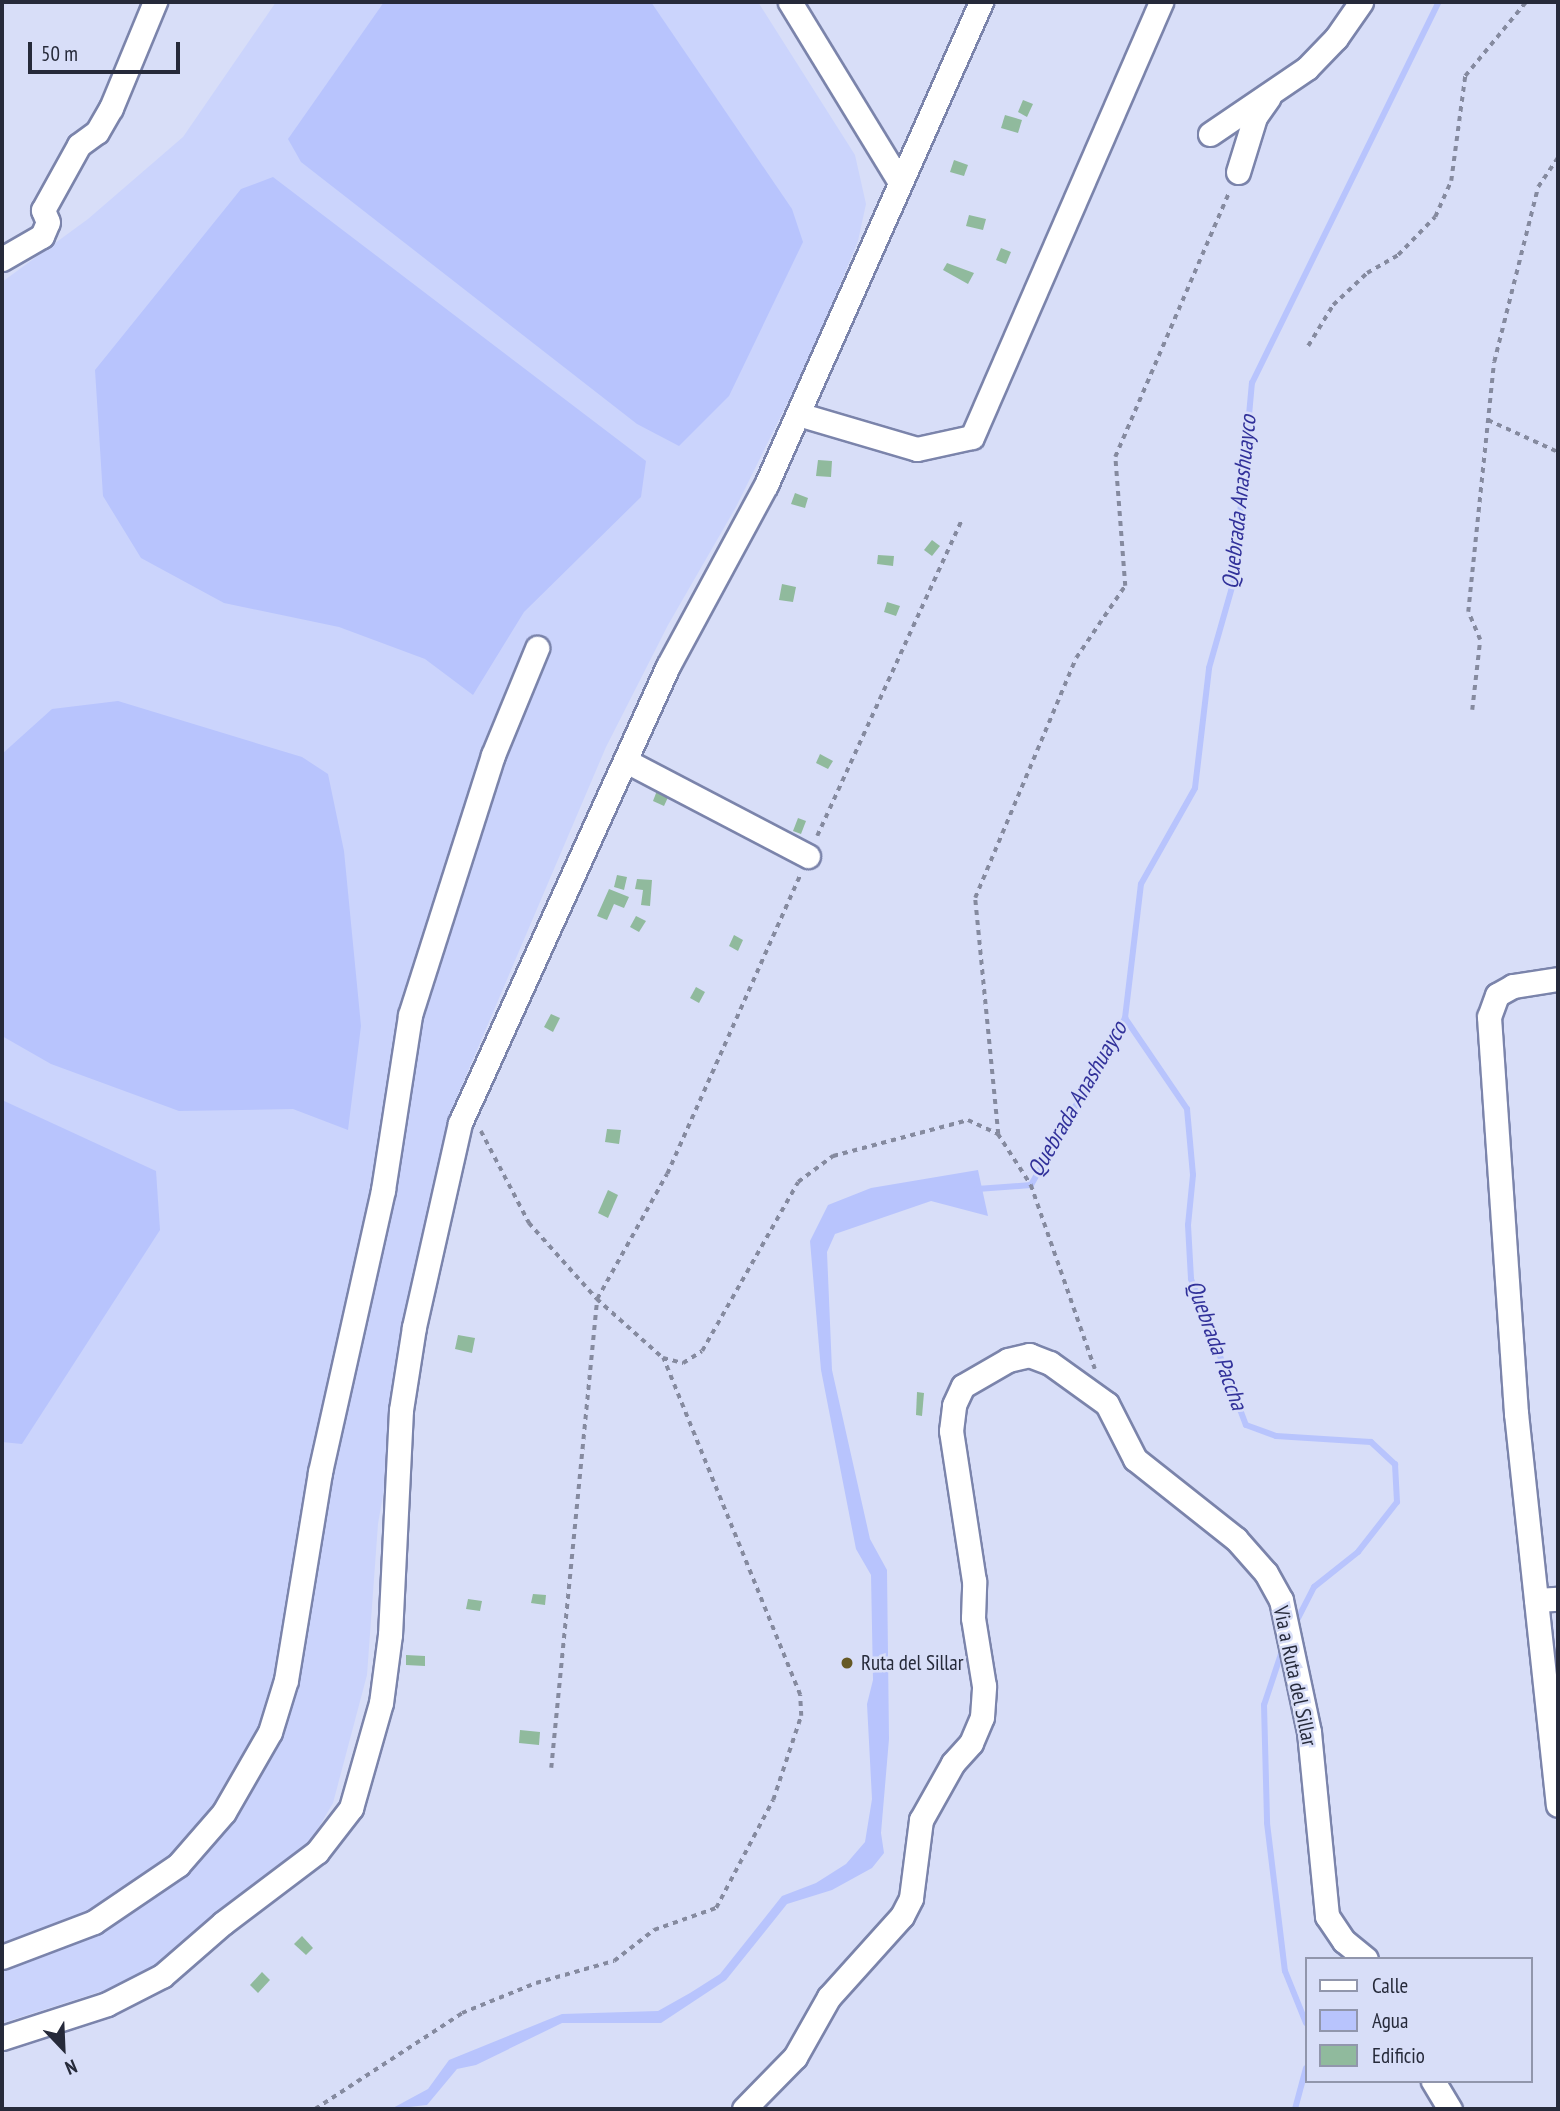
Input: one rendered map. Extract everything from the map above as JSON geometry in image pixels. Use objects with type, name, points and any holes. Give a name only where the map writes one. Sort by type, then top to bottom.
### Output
[{"type":"street","points":[[2,259],[42,236],[48,222],[43,210],[79,145],[97,132],[111,108],[155,2]]},
{"type":"street","points":[[790,2],[898,178]]},
{"type":"street","points":[[2,2038],[137,1992],[295,1871],[335,1831],[351,1808],[381,1703],[390,1635],[401,1410],[414,1327],[460,1123],[628,762],[668,666],[766,485],[898,178],[981,2]]},
{"type":"street","points":[[798,414],[918,449],[972,437],[1161,2]]},
{"type":"street","points":[[1210,134],[1273,91],[1326,48],[1362,2]]},
{"type":"street","points":[[1238,172],[1255,117],[1273,91]]},
{"type":"street","points":[[2,1957],[94,1922],[178,1865],[224,1812],[270,1731],[286,1680],[320,1472],[383,1190],[410,1015],[493,755],[537,648]]},
{"type":"street","points":[[628,762],[808,856]]},
{"type":"street","points":[[1558,979],[1513,986],[1497,995],[1489,1017],[1516,1413],[1547,1599],[1558,1805]]},
{"type":"street","points":[[744,2109],[795,2057],[828,1997],[902,1916],[911,1898],[921,1820],[953,1763],[971,1742],[982,1717],[984,1686],[973,1618],[974,1581],[951,1432],[954,1405],[963,1386],[1008,1360],[1029,1355],[1050,1363],[1108,1404]]},
{"type":"street","name":"Via a Ruta del Sillar","points":[[1108,1404],[1135,1458],[1236,1539],[1266,1573],[1281,1600],[1309,1732],[1327,1916],[1344,1941],[1364,1957]]},
{"type":"street","points":[[1434,2083],[1450,2109]]},
{"type":"path","points":[[1308,346],[1333,305],[1367,273],[1398,255],[1435,217],[1451,181],[1465,76],[1526,2]]},
{"type":"path","points":[[1472,710],[1480,640],[1468,612],[1494,362],[1538,187],[1558,157]]},
{"type":"path","points":[[1108,1404],[1031,1185],[998,1134],[975,898],[1076,658],[1125,586],[1115,457],[1238,172]]},
{"type":"path","points":[[1488,420],[1558,452]]},
{"type":"path","points":[[551,1768],[597,1299],[667,1174],[808,856],[962,520]]},
{"type":"path","points":[[663,1359],[683,1363],[702,1351],[798,1182],[833,1156],[968,1120],[998,1134]]},
{"type":"path","points":[[314,2109],[462,2013],[536,1983],[614,1961],[654,1930],[716,1908],[772,1800],[801,1716],[800,1695],[663,1359],[597,1299],[530,1223],[490,1142],[478,1127],[460,1123]]},
{"type":"shaded area","points":[[276,2],[758,2],[855,155],[866,204],[858,241],[810,357],[736,507],[668,625],[606,747],[448,1118],[378,1524],[367,1675],[333,1803],[306,1849],[209,1920],[155,1969],[121,1985],[2,2023],[2,282],[88,219],[183,137]]},
{"type":"water","points":[[384,2],[651,2],[792,209],[803,242],[729,396],[679,446],[637,424],[301,162],[288,139]]},
{"type":"water","points":[[273,177],[646,461],[641,497],[524,612],[473,695],[425,659],[339,627],[224,603],[141,558],[103,496],[95,370],[241,189]]},
{"type":"water","points":[[118,701],[302,757],[328,774],[344,851],[361,1026],[348,1130],[293,1109],[179,1111],[51,1064],[2,1036],[2,754],[52,709]]},
{"type":"water","points":[[2,1100],[156,1171],[160,1230],[22,1444],[2,1442]]},
{"type":"water","points":[[978,1170],[988,1216],[931,1201],[835,1234],[827,1252],[832,1370],[870,1539],[887,1570],[889,1739],[881,1833],[884,1853],[872,1868],[832,1890],[787,1904],[726,1980],[661,2023],[562,2023],[476,2065],[457,2069],[427,2105],[391,2109],[428,2089],[449,2060],[562,2014],[658,2011],[690,1993],[720,1974],[782,1896],[816,1883],[846,1864],[865,1842],[872,1799],[867,1704],[873,1680],[871,1575],[856,1549],[821,1370],[810,1241],[828,1205],[871,1188]]},
{"type":"building","points":[[1023,100],[1033,104],[1027,117],[1018,112]]},
{"type":"building","points":[[1005,115],[1022,120],[1018,133],[1001,128]]},
{"type":"building","points":[[954,160],[968,165],[964,176],[950,172]]},
{"type":"building","points":[[969,215],[986,219],[983,230],[966,226]]},
{"type":"building","points":[[1001,248],[1011,252],[1006,264],[996,260]]},
{"type":"building","points":[[947,263],[974,273],[968,284],[943,270]]},
{"type":"building","points":[[818,460],[832,461],[831,477],[816,476]]},
{"type":"building","points":[[795,493],[808,498],[805,508],[791,504]]},
{"type":"building","points":[[932,540],[940,546],[932,556],[924,550]]},
{"type":"building","points":[[878,555],[894,556],[893,566],[877,564]]},
{"type":"building","points":[[782,584],[796,587],[793,602],[779,600]]},
{"type":"building","points":[[887,602],[900,606],[896,616],[884,612]]},
{"type":"building","points":[[820,754],[833,761],[828,769],[816,763]]},
{"type":"building","points":[[658,788],[670,793],[664,806],[653,801]]},
{"type":"building","points":[[798,818],[806,821],[801,834],[793,831]]},
{"type":"building","points":[[617,875],[627,877],[624,890],[614,887]]},
{"type":"building","points":[[637,879],[652,880],[650,906],[641,905],[643,890],[635,889]]},
{"type":"building","points":[[609,889],[629,897],[624,908],[614,904],[607,920],[597,916]]},
{"type":"building","points":[[636,916],[646,921],[639,932],[630,927]]},
{"type":"building","points":[[734,935],[743,940],[738,951],[729,946]]},
{"type":"building","points":[[696,987],[705,992],[699,1003],[690,998]]},
{"type":"building","points":[[551,1014],[560,1018],[553,1032],[544,1027]]},
{"type":"building","points":[[607,1129],[621,1130],[619,1144],[605,1142]]},
{"type":"building","points":[[608,1190],[618,1195],[608,1218],[598,1213]]},
{"type":"building","points":[[458,1335],[475,1338],[472,1353],[455,1349]]},
{"type":"building","points":[[917,1392],[924,1393],[922,1416],[916,1415]]},
{"type":"building","points":[[533,1594],[546,1595],[545,1605],[531,1603]]},
{"type":"building","points":[[468,1599],[482,1601],[480,1611],[466,1609]]},
{"type":"building","points":[[406,1655],[425,1656],[425,1666],[406,1665]]},
{"type":"building","points":[[520,1730],[540,1732],[539,1745],[519,1743]]},
{"type":"building","points":[[302,1936],[313,1948],[306,1955],[294,1944]]},
{"type":"building","points":[[262,1972],[270,1980],[258,1993],[250,1985]]},
{"type":"waterway","name":"Quebrada Anashuayco","points":[[977,1189],[1031,1185],[1125,1018],[1141,884],[1195,788],[1209,668],[1234,580],[1252,383],[1439,2]]},
{"type":"waterway","name":"Quebrada Paccha","points":[[1125,1018],[1187,1109],[1193,1175],[1188,1225],[1191,1279],[1246,1425],[1276,1436],[1371,1442],[1395,1464],[1397,1502],[1358,1552],[1314,1587],[1294,1626]]},
{"type":"waterway","name":"Quebrada Paccha","points":[[1284,1645],[1264,1705],[1267,1823],[1285,1971],[1304,2018]]},
{"type":"waterway","name":"Quebrada Paccha","points":[[1295,2109],[1304,2075]]},
{"type":"place","name":"Ruta del Sillar","points":[[847,1663]]}]
